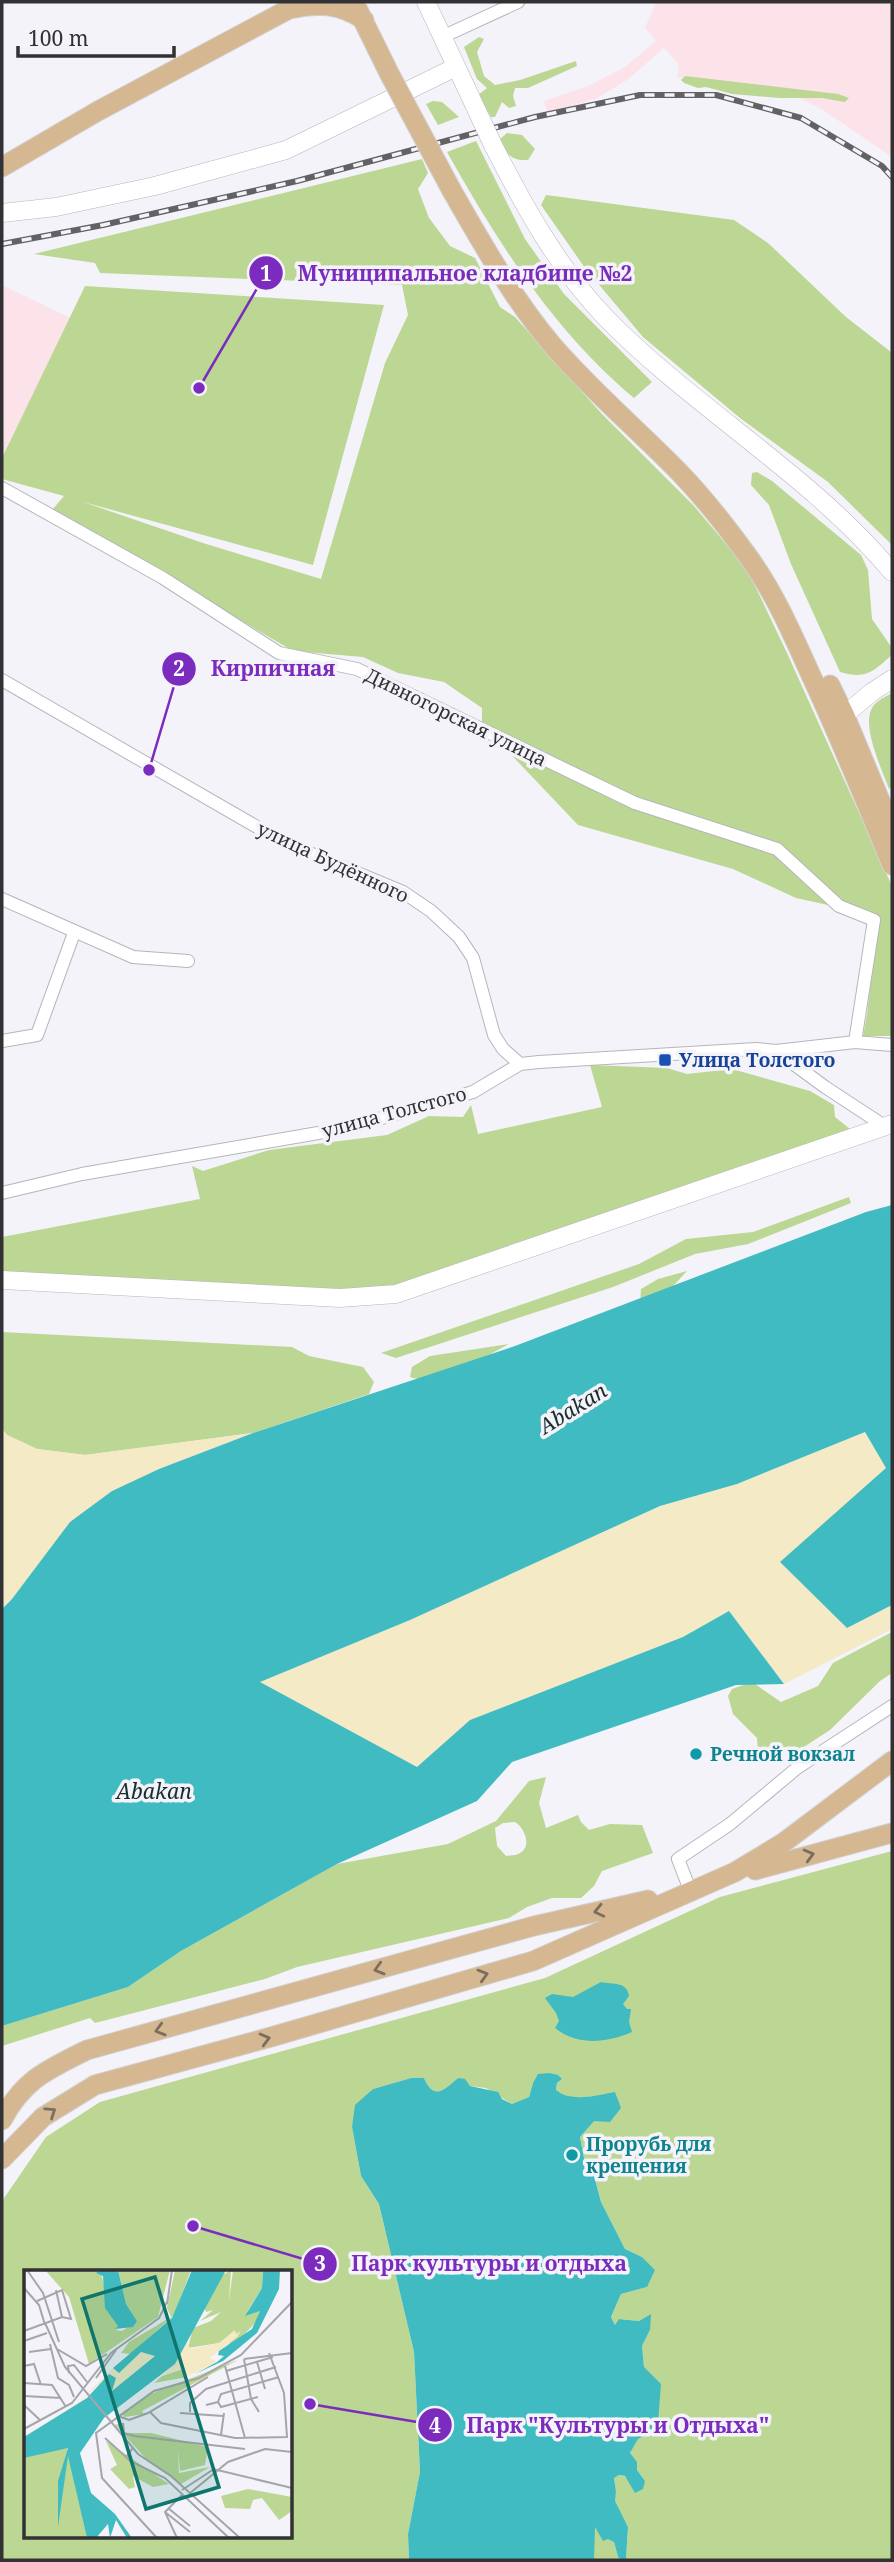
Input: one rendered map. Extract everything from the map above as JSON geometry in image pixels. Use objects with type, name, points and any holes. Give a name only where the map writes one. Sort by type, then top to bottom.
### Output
[{"type":"main road","points":[[354,2],[364,11],[394,74],[503,277],[551,343],[581,377],[681,474],[749,557],[861,757],[892,829]]},
{"type":"main road","points":[[2,166],[292,5],[331,4],[353,13],[364,11]]},
{"type":"main road","points":[[839,720],[892,865]]},
{"type":"main road","points":[[2,2159],[43,2117],[94,2085],[533,1961],[720,1879],[776,1849],[892,1760]]},
{"type":"main road","points":[[720,1879],[892,1833]]},
{"type":"main road","points":[[2,2120],[10,2105],[38,2075],[87,2050],[534,1926],[690,1891]]},
{"type":"street","points":[[426,2],[493,145],[527,210],[577,285],[648,357],[835,512],[892,572]]},
{"type":"street","points":[[442,37],[519,2]]},
{"type":"street","points":[[3,213],[56,207],[155,187],[286,150],[456,67]]},
{"type":"street","name":"Дивногорская улица","points":[[2,488],[163,578],[279,653],[357,669],[635,803],[777,849],[839,906],[874,920],[855,1042]]},
{"type":"street","points":[[839,720],[892,679]]},
{"type":"street","name":"улица Будённого","points":[[2,680],[283,842],[403,892],[431,911],[459,937],[473,958],[494,1035],[503,1049],[520,1065]]},
{"type":"street","points":[[861,757],[858,727],[865,703],[872,692]]},
{"type":"street","points":[[2,899],[133,957],[188,961]]},
{"type":"street","points":[[2,1041],[37,1035],[74,933]]},
{"type":"street","name":"улица Толстого","points":[[2,1193],[82,1174],[347,1128],[473,1092],[520,1065],[757,1049],[776,1051],[855,1042],[892,1045]]},
{"type":"street","points":[[776,1051],[825,1087],[889,1126]]},
{"type":"street","points":[[2,1280],[340,1298],[396,1294],[889,1126]]},
{"type":"street","points":[[690,1891],[678,1859],[730,1824],[797,1768],[892,1706]]},
{"type":"shaded area","points":[[656,2],[892,2],[892,157],[823,110],[784,90],[677,77],[679,65],[664,48],[627,80],[597,98],[548,113],[544,101],[588,86],[625,67],[656,41],[645,28]]},
{"type":"shaded area","points":[[2,285],[70,318],[2,458]]},
{"type":"green space","points":[[479,37],[484,39],[477,52],[484,76],[495,85],[520,80],[576,61],[577,66],[528,88],[515,88],[513,96],[516,106],[509,108],[502,102],[495,117],[491,117],[478,95],[487,88],[477,79],[464,47]]},
{"type":"green space","points":[[685,76],[838,94],[849,98],[845,102],[822,98],[732,94],[684,83],[681,80]]},
{"type":"green space","points":[[433,101],[442,102],[459,117],[438,125],[426,104]]},
{"type":"green space","points":[[507,133],[522,135],[535,149],[528,160],[513,158],[507,153],[499,140]]},
{"type":"green space","points":[[476,141],[525,239],[564,294],[652,382],[634,398],[605,372],[553,315],[486,219],[447,152]]},
{"type":"green space","points":[[422,159],[428,173],[418,189],[429,218],[450,246],[475,258],[500,307],[515,317],[601,413],[694,506],[747,569],[892,886],[892,1036],[863,1036],[878,916],[796,898],[733,869],[578,825],[482,724],[482,708],[444,682],[398,673],[363,657],[293,651],[52,510],[64,496],[2,479],[2,458],[85,286],[384,305],[313,565],[83,502],[321,579],[385,363],[408,315],[402,285],[100,273],[95,263],[34,254]]},
{"type":"green space","points":[[546,195],[734,220],[768,243],[846,317],[891,352],[892,545],[828,482],[740,418],[643,337],[585,268],[541,205]]},
{"type":"green space","points":[[757,472],[772,481],[861,555],[868,570],[872,619],[892,648],[892,655],[874,670],[857,675],[840,672],[791,564],[769,505],[751,485],[752,473]]},
{"type":"green space","points":[[892,693],[892,787],[889,789],[873,746],[869,723],[874,705]]},
{"type":"green space","points":[[590,1065],[667,1068],[687,1074],[732,1069],[810,1091],[834,1105],[835,1117],[850,1129],[843,1149],[366,1302],[2,1282],[2,1237],[200,1199],[192,1166],[203,1171],[269,1150],[387,1135],[429,1116],[463,1117],[471,1105],[478,1134],[602,1107]]},
{"type":"green space","points":[[849,1197],[851,1203],[748,1244],[695,1254],[613,1287],[396,1358],[381,1353],[639,1264],[686,1239],[753,1232]]},
{"type":"green space","points":[[687,1271],[663,1297],[640,1304],[641,1289],[658,1279]]},
{"type":"green space","points":[[2,1332],[292,1347],[309,1356],[363,1367],[374,1382],[369,1394],[253,1433],[85,1455],[37,1449],[7,1435],[2,1429]]},
{"type":"green space","points":[[509,1344],[447,1374],[434,1378],[410,1377],[412,1367],[430,1356]]},
{"type":"green space","points":[[892,1632],[892,1673],[880,1681],[830,1730],[793,1754],[780,1750],[768,1761],[758,1751],[757,1738],[733,1714],[728,1696],[732,1689],[752,1682],[781,1702],[818,1686],[833,1663]]},
{"type":"green space","points":[[546,1777],[539,1803],[546,1828],[578,1815],[589,1830],[610,1824],[642,1825],[653,1853],[602,1871],[594,1886],[581,1898],[552,1898],[527,1907],[509,1918],[297,1967],[265,1979],[95,2023],[90,2018],[2,2046],[2,2026],[128,1987],[181,1951],[337,1864],[448,1844],[496,1821],[529,1781]],"holes":[[[515,1822],[526,1838],[525,1847],[518,1854],[506,1856],[497,1846],[495,1828],[503,1823]]]},
{"type":"green space","points":[[892,1851],[892,2560],[623,2560],[626,2559],[628,2527],[614,2501],[614,2478],[619,2475],[645,2481],[630,2453],[638,2438],[650,2432],[642,2346],[650,2330],[650,2315],[639,2321],[620,2319],[615,2325],[611,2317],[621,2294],[647,2287],[642,2257],[625,2249],[601,2202],[593,2172],[584,2158],[580,2137],[616,2093],[569,2097],[556,2091],[557,2083],[562,2079],[533,2083],[529,2097],[512,2104],[486,2088],[470,2086],[458,2078],[444,2089],[435,2091],[424,2078],[411,2078],[373,2089],[352,2127],[361,2176],[379,2204],[414,2352],[420,2472],[408,2534],[409,2560],[2,2560],[2,2201],[46,2137],[100,2102],[545,1978],[720,1897]]},
{"type":"green space","points":[[594,2525],[614,2542],[621,2560],[594,2560]]},
{"type":"sand","points":[[2,1429],[7,1435],[37,1449],[85,1455],[253,1433],[159,1469],[112,1491],[2,1609]]},
{"type":"sand","points":[[865,1432],[887,1468],[781,1562],[847,1628],[892,1605],[892,1629],[784,1684],[729,1611],[684,1637],[470,1720],[417,1767],[259,1682],[410,1620],[660,1506],[737,1484]]},
{"type":"water","name":"Abakan","points":[[892,1205],[892,1605],[847,1628],[780,1562],[886,1468],[865,1432],[737,1484],[660,1506],[410,1620],[260,1682],[417,1767],[470,1720],[683,1637],[729,1611],[784,1684],[736,1685],[512,1762],[477,1801],[337,1864],[181,1951],[128,1987],[2,2026],[2,1609],[70,1522],[112,1491],[159,1469],[253,1433],[515,1346],[866,1212]]},
{"type":"water","points":[[601,1982],[619,1984],[628,1991],[629,1996],[623,2004],[627,2009],[631,2009],[629,2022],[632,2032],[612,2039],[592,2041],[573,2038],[555,2028],[559,2021],[545,1998],[552,1994],[573,1997]]},
{"type":"water","points":[[549,2073],[562,2079],[557,2083],[556,2090],[562,2094],[585,2097],[615,2092],[621,2108],[610,2122],[594,2121],[580,2137],[584,2158],[593,2172],[601,2202],[625,2249],[642,2257],[655,2270],[647,2287],[621,2294],[611,2317],[615,2325],[619,2319],[639,2321],[651,2314],[650,2330],[642,2346],[644,2367],[661,2384],[658,2423],[638,2439],[630,2453],[645,2481],[643,2489],[635,2493],[625,2476],[614,2478],[615,2501],[628,2527],[626,2559],[621,2560],[618,2557],[614,2542],[608,2539],[603,2541],[595,2527],[594,2560],[409,2560],[408,2534],[420,2472],[414,2352],[379,2204],[361,2176],[352,2127],[355,2105],[373,2089],[411,2078],[424,2078],[435,2091],[444,2089],[458,2078],[465,2079],[470,2086],[498,2092],[502,2099],[512,2104],[529,2097],[538,2074]]},
{"type":"railway","points":[[2,244],[103,225],[297,181],[535,117],[640,95],[716,95],[801,118],[882,166],[892,177]]},
{"type":"place","name":"Муниципальное кладбище №2","points":[[199,388]]},
{"type":"place","name":"Кирпичная","points":[[149,770]]},
{"type":"place","name":"Улица Толстого","points":[[665,1060]]},
{"type":"place","name":"Речной вокзал","points":[[696,1754]]},
{"type":"place","name":"Прорубь для крещения","points":[[572,2155]]},
{"type":"place","name":"Парк культуры и отдыха","points":[[193,2226]]},
{"type":"place","name":"Парк \"Культуры и Отдыха\"","points":[[310,2404]]}]
